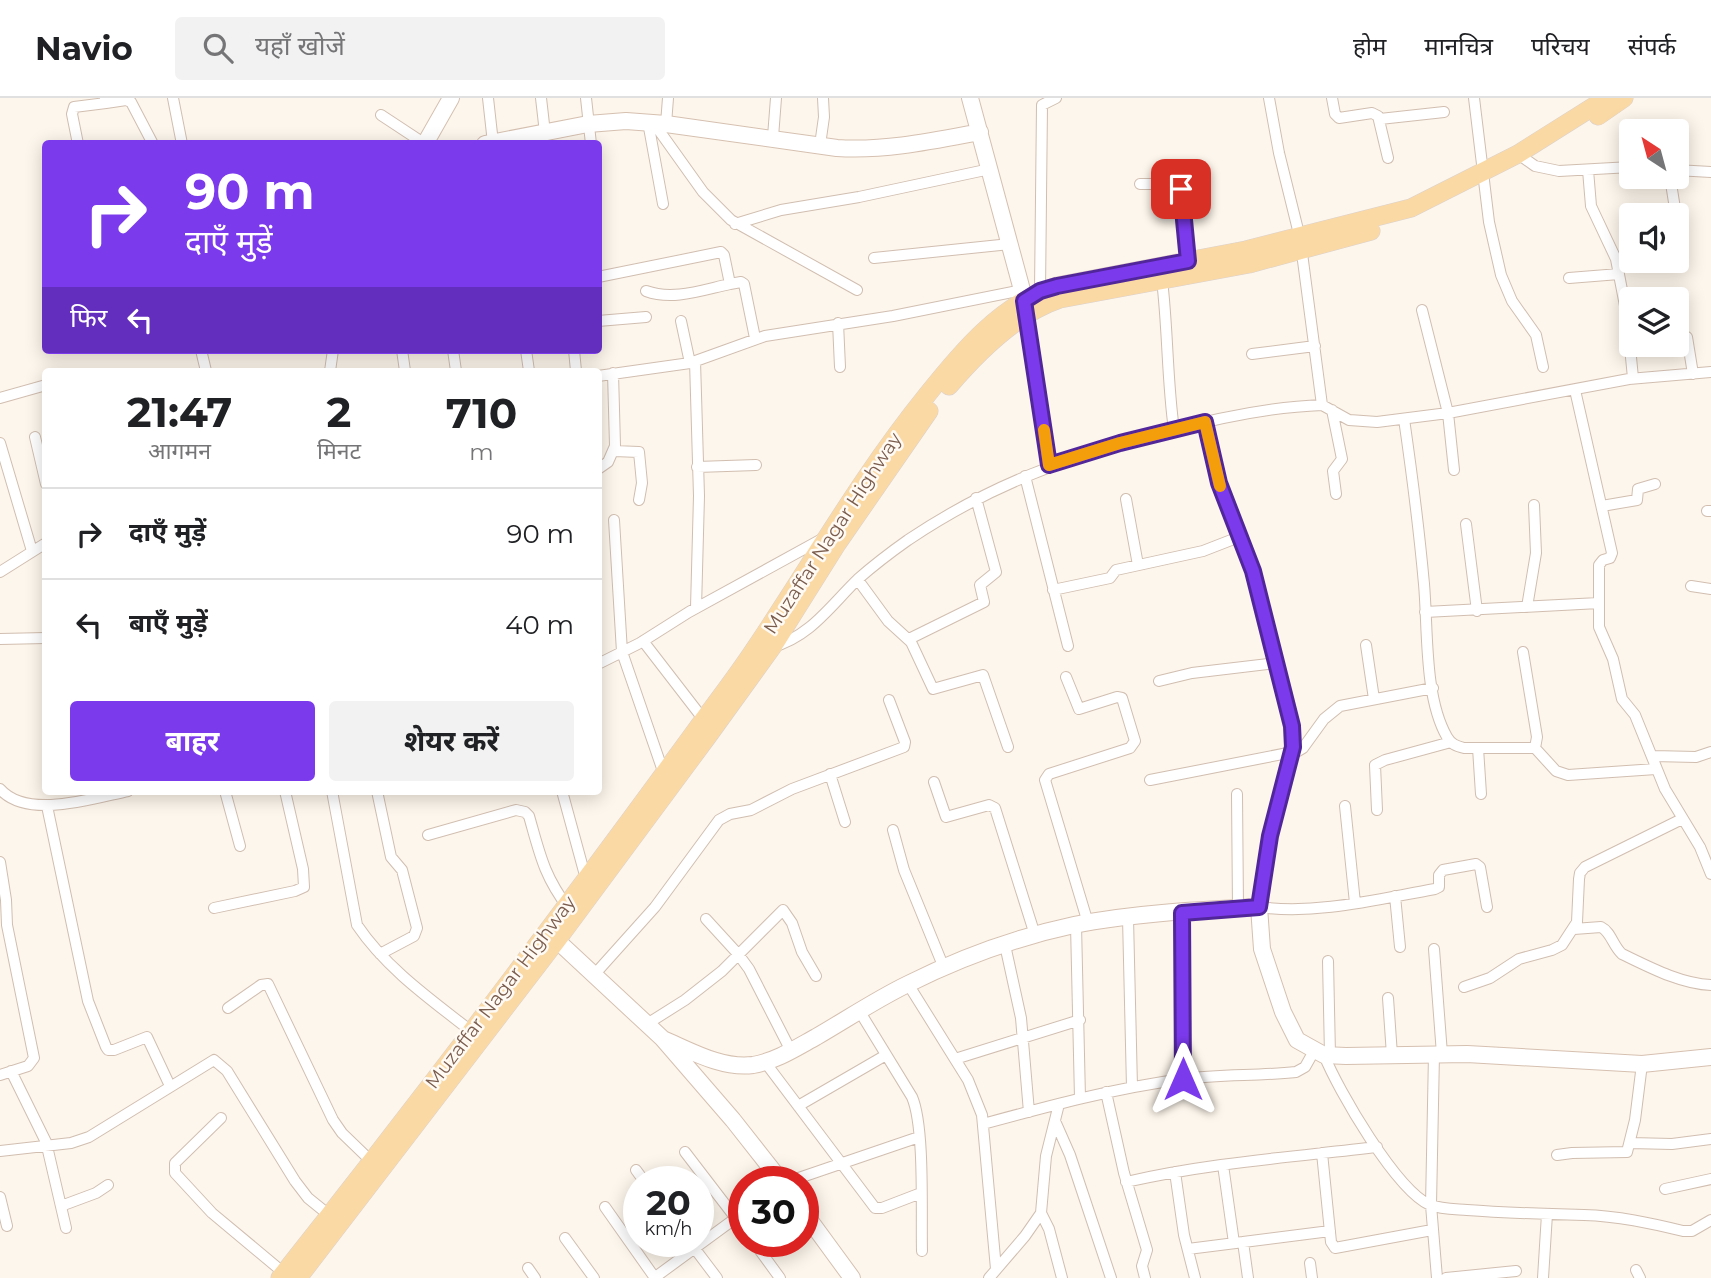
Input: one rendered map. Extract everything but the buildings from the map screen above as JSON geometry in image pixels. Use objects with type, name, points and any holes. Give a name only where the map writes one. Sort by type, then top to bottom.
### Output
[{"type":"main road","name":"Muzaffar Nagar Highway","points":[[1523,157],[1606,98]]},
{"type":"main road","name":"Muzaffar Nagar Highway","points":[[1028,300],[1046,304],[1060,299],[1249,264],[1411,208],[1485,177],[1624,98]]},
{"type":"main road","name":"Muzaffar Nagar Highway","points":[[571,911],[586,879],[704,719],[764,647],[826,537],[892,438],[970,345],[1028,300],[1057,286],[1188,261],[1301,244]]},
{"type":"main road","name":"Muzaffar Nagar Highway","points":[[287,1276],[571,911],[764,647],[927,412],[1028,300]]},
{"type":"main road","name":"Muzaffar Nagar Highway","points":[[287,1276],[330,1215],[471,1031],[552,936]]},
{"type":"street","points":[[173,98],[181,140]]},
{"type":"street","points":[[488,98],[493,140]]},
{"type":"street","points":[[541,98],[545,133]]},
{"type":"street","points":[[586,98],[590,140]]},
{"type":"street","points":[[663,204],[656,123],[668,98]]},
{"type":"street","points":[[773,138],[776,98]]},
{"type":"street","points":[[820,145],[823,98]]},
{"type":"street","points":[[970,98],[1028,300],[1049,465]]},
{"type":"street","points":[[1028,300],[1042,105],[1056,98]]},
{"type":"street","points":[[1269,98],[1276,140],[1301,244],[1315,346],[1327,407],[1342,459],[1333,471],[1336,494]]},
{"type":"street","points":[[1332,98],[1335,114],[1339,118],[1373,113],[1378,116],[1388,158]]},
{"type":"street","points":[[1474,98],[1489,222],[1501,275],[1512,301],[1536,335],[1543,367]]},
{"type":"street","points":[[77,140],[72,114],[74,107],[106,100],[129,99],[151,140]]},
{"type":"street","points":[[428,140],[446,101]]},
{"type":"street","points":[[1380,119],[1444,112]]},
{"type":"street","points":[[381,115],[422,140]]},
{"type":"street","points":[[526,140],[545,133],[607,121],[656,123],[864,150],[980,132]]},
{"type":"street","points":[[656,123],[703,192],[735,223],[856,290]]},
{"type":"street","points":[[1523,157],[1545,170],[1619,168]]},
{"type":"street","points":[[735,223],[780,210],[859,197],[990,169]]},
{"type":"street","points":[[1588,170],[1591,206],[1610,243],[1619,274],[1627,316],[1633,378]]},
{"type":"street","points":[[1689,171],[1711,172]]},
{"type":"street","points":[[1140,184],[1176,184],[1181,189],[1188,261]]},
{"type":"street","points":[[874,258],[1010,244]]},
{"type":"street","points":[[602,276],[721,252],[730,284]]},
{"type":"street","points":[[1569,278],[1619,274]]},
{"type":"street","points":[[1162,280],[1174,429]]},
{"type":"street","points":[[646,292],[671,297],[741,282],[744,285],[755,338]]},
{"type":"street","points":[[602,375],[692,362],[755,338],[838,323],[1028,300]]},
{"type":"street","points":[[1422,310],[1448,413],[1454,470]]},
{"type":"street","points":[[602,321],[646,317]]},
{"type":"street","points":[[681,321],[692,362],[698,467],[696,608]]},
{"type":"street","points":[[838,323],[840,368]]},
{"type":"street","points":[[1252,354],[1315,346]]},
{"type":"street","points":[[1689,349],[1693,374]]},
{"type":"street","points":[[764,647],[795,639],[806,632],[858,580],[909,540],[976,498],[1049,465],[1174,429],[1282,407],[1327,407],[1349,420],[1361,422],[1404,419],[1633,378],[1711,372]]},
{"type":"street","points":[[602,466],[608,462],[614,451],[613,373]]},
{"type":"street","points":[[0,398],[42,386]]},
{"type":"street","points":[[1575,390],[1612,553],[1610,558],[1599,565],[1599,627],[1613,659],[1622,699],[1635,715],[1656,769],[1700,847],[1711,874]]},
{"type":"street","points":[[1404,419],[1419,538],[1426,643],[1433,688],[1444,729],[1451,742],[1464,748],[1535,748]]},
{"type":"street","points":[[1205,422],[1219,483],[1253,571],[1292,726],[1292,752],[1270,836],[1259,907],[1262,949],[1283,1012],[1297,1040],[1323,1054],[1510,1055],[1642,1065],[1711,1057]]},
{"type":"street","points":[[35,437],[42,467]]},
{"type":"street","points":[[0,443],[32,551]]},
{"type":"street","points":[[614,451],[639,452],[642,483],[639,500]]},
{"type":"street","points":[[698,467],[756,465]]},
{"type":"street","points":[[1026,476],[1068,646]]},
{"type":"street","points":[[1602,506],[1637,500],[1639,489],[1655,484]]},
{"type":"street","points":[[909,639],[984,603],[980,585],[996,572],[976,498]]},
{"type":"street","points":[[1126,499],[1138,565]]},
{"type":"street","points":[[1527,607],[1536,553],[1534,505]]},
{"type":"street","points":[[614,520],[622,652],[664,774]]},
{"type":"street","points":[[1466,524],[1477,611]]},
{"type":"street","points":[[602,662],[826,537]]},
{"type":"street","points":[[1053,590],[1110,578],[1116,570],[1203,551],[1239,537]]},
{"type":"street","points":[[0,572],[42,545]]},
{"type":"street","points":[[858,580],[888,621],[909,639],[933,689],[983,675],[1008,747]]},
{"type":"street","points":[[1691,586],[1711,589]]},
{"type":"street","points":[[1425,612],[1599,603]]},
{"type":"street","points":[[0,639],[42,638]]},
{"type":"street","points":[[643,641],[704,719]]},
{"type":"street","points":[[1366,645],[1374,699]]},
{"type":"street","points":[[1523,652],[1536,737],[1535,748],[1552,767],[1563,774],[1656,769]]},
{"type":"street","points":[[1159,681],[1192,673],[1276,663]]},
{"type":"street","points":[[1066,677],[1079,709],[1117,696],[1122,698],[1135,741],[1130,748],[1046,777],[1082,924],[1080,1098]]},
{"type":"street","points":[[1150,779],[1292,752],[1303,748],[1315,729],[1340,706],[1433,688]]},
{"type":"street","points":[[594,975],[655,907],[719,820],[730,814],[751,810],[792,789],[904,747],[905,742],[889,700]]},
{"type":"street","points":[[1377,810],[1375,765],[1451,742]]},
{"type":"street","points":[[1478,748],[1481,794]]},
{"type":"street","points":[[1653,756],[1696,757],[1711,752]]},
{"type":"street","points":[[830,774],[845,822]]},
{"type":"street","points":[[934,782],[946,817],[989,804],[995,808],[1035,934]]},
{"type":"street","points":[[0,789],[21,803],[47,806],[106,795]]},
{"type":"street","points":[[1237,794],[1238,908]]},
{"type":"street","points":[[226,795],[240,846]]},
{"type":"street","points":[[214,908],[304,887],[303,869],[286,795]]},
{"type":"street","points":[[333,795],[357,925],[380,954],[417,989],[471,1031]]},
{"type":"street","points":[[378,795],[391,857],[402,870],[417,928],[414,936],[380,954]]},
{"type":"street","points":[[563,795],[586,879]]},
{"type":"street","points":[[47,806],[78,957],[97,1027],[106,1047],[111,1051],[147,1037],[170,1086]]},
{"type":"street","points":[[1345,806],[1355,902]]},
{"type":"street","points":[[428,835],[516,810],[525,812],[529,816],[552,886],[571,911]]},
{"type":"street","points":[[1464,987],[1490,978],[1528,955],[1559,948],[1577,922],[1580,873],[1585,867],[1682,819]]},
{"type":"street","points":[[893,830],[904,870],[944,968]]},
{"type":"street","points":[[0,862],[7,925],[34,1058],[28,1066],[6,1073],[47,1146],[66,1228]]},
{"type":"street","points":[[663,1039],[732,1065],[765,1062],[791,1051],[908,984],[944,968],[1035,934],[1082,924],[1238,908],[1301,908],[1395,896],[1437,888],[1440,885],[1439,875],[1443,870],[1476,864],[1480,867],[1487,907]]},
{"type":"street","points":[[1395,896],[1400,947]]},
{"type":"street","points":[[647,1024],[705,985],[783,910],[792,923],[802,951],[816,976]]},
{"type":"street","points":[[1182,913],[1183,1079]]},
{"type":"street","points":[[1128,918],[1132,1087]]},
{"type":"street","points":[[706,919],[749,969],[791,1051]]},
{"type":"street","points":[[1574,929],[1601,927],[1608,932],[1622,954],[1681,980],[1697,985],[1711,985]]},
{"type":"street","points":[[552,936],[663,1039],[769,1166]]},
{"type":"street","points":[[1006,946],[1024,1037],[1029,1112]]},
{"type":"street","points":[[1434,949],[1438,1054],[1431,1205],[1437,1278]]},
{"type":"street","points":[[1328,961],[1323,1054],[1344,1098],[1377,1147],[1415,1193],[1431,1205],[1505,1213],[1631,1219],[1683,1231],[1692,1231],[1711,1220]]},
{"type":"street","points":[[228,1008],[261,985],[268,984],[333,1120],[342,1133],[371,1161]]},
{"type":"street","points":[[908,984],[977,1099],[983,1124],[993,1274]]},
{"type":"street","points":[[1388,998],[1392,1055]]},
{"type":"street","points":[[860,1012],[914,1102],[919,1137],[922,1251]]},
{"type":"street","points":[[955,1059],[1080,1020]]},
{"type":"street","points":[[983,1124],[1132,1087],[1183,1079],[1296,1072],[1323,1054]]},
{"type":"street","points":[[798,1106],[886,1055]]},
{"type":"street","points":[[0,1152],[71,1143],[89,1137],[214,1060],[227,1071],[295,1181],[308,1198],[330,1215]]},
{"type":"street","points":[[765,1062],[875,1208],[882,1208],[921,1193]]},
{"type":"street","points":[[1557,1155],[1628,1151],[1642,1065]]},
{"type":"street","points":[[1106,1092],[1126,1182],[1147,1250],[1142,1266],[1145,1278]]},
{"type":"street","points":[[993,1274],[1041,1213],[1046,1156],[1059,1104]]},
{"type":"street","points":[[221,1118],[175,1163],[174,1173],[212,1213],[287,1276]]},
{"type":"street","points":[[1055,1121],[1070,1155],[1111,1278]]},
{"type":"street","points":[[819,1171],[919,1137]]},
{"type":"street","points":[[1630,1143],[1672,1144],[1711,1139]]},
{"type":"street","points":[[1126,1182],[1223,1165],[1377,1147]]},
{"type":"street","points":[[685,1152],[728,1201]]},
{"type":"street","points":[[1322,1153],[1332,1246],[1339,1248],[1432,1230]]},
{"type":"street","points":[[1223,1165],[1248,1278]]},
{"type":"street","points":[[1175,1172],[1195,1278]]},
{"type":"street","points":[[1665,1189],[1711,1179]]},
{"type":"street","points":[[61,1206],[96,1193],[108,1185]]},
{"type":"street","points":[[0,1197],[7,1226]]},
{"type":"street","points":[[605,1207],[655,1278],[679,1257]]},
{"type":"street","points":[[1041,1213],[1049,1229],[1062,1278]]},
{"type":"street","points":[[1543,1278],[1547,1214]]},
{"type":"street","points":[[1188,1249],[1330,1231]]},
{"type":"street","points":[[819,1234],[852,1278]]},
{"type":"street","points":[[565,1238],[594,1278]]},
{"type":"street","points":[[701,1257],[716,1278]]},
{"type":"street","points":[[765,1257],[780,1278]]},
{"type":"street","points":[[1310,1263],[1312,1278]]},
{"type":"street","points":[[527,1268],[535,1278]]},
{"type":"street","points":[[1446,1278],[1516,1270]]},
{"type":"slow traffic","points":[[1044,430],[1049,465],[1120,443],[1205,422],[1220,486]]},
{"type":"route","points":[[1181,189],[1188,261],[1057,286],[1040,291],[1024,301],[1049,465],[1120,443],[1205,422],[1219,483],[1253,571],[1292,726],[1291,760],[1270,836],[1259,907],[1182,913],[1183,1079]]}]
